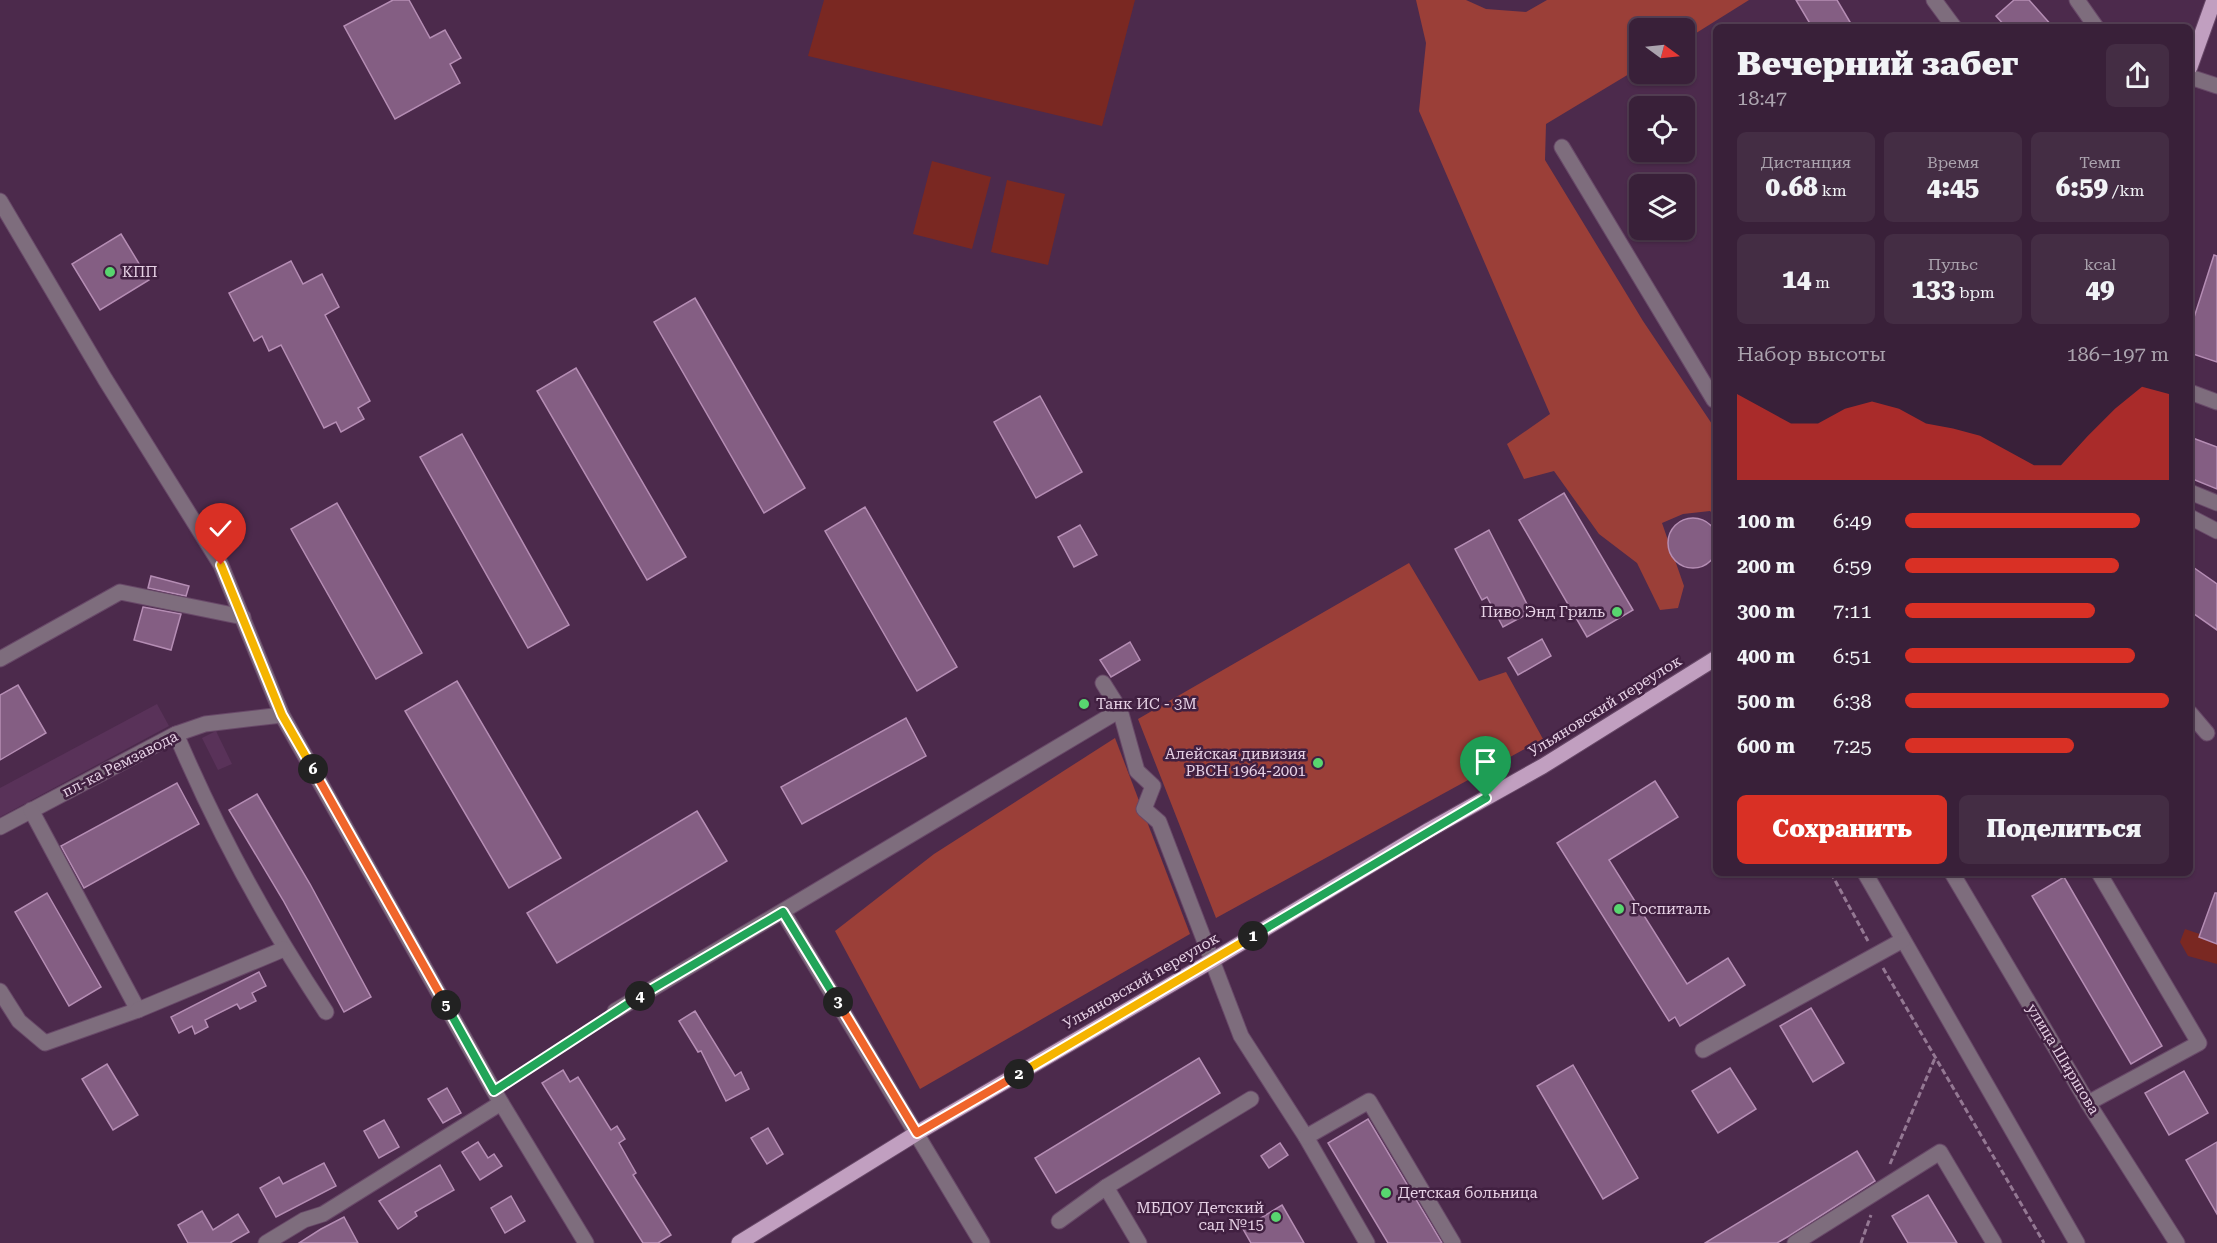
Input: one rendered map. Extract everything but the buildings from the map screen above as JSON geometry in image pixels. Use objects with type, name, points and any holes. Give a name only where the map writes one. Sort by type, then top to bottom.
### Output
[{"type":"main road","points":[[2193,59],[2214,0]]},
{"type":"main road","name":"Ульяновский переулок","points":[[739,1243],[917,1133],[1213,960],[1429,830],[1543,766],[1713,660]]},
{"type":"street","points":[[1934,0],[1952,24]]},
{"type":"street","points":[[2077,0],[2094,24]]},
{"type":"street","points":[[2193,78],[2217,86]]},
{"type":"street","points":[[1562,147],[1713,398]]},
{"type":"street","points":[[0,201],[105,379],[221,565],[282,715],[498,1097],[586,1243]]},
{"type":"street","points":[[2193,393],[2217,402]]},
{"type":"street","points":[[2193,493],[2217,502]]},
{"type":"street","points":[[2193,519],[2217,531]]},
{"type":"street","points":[[0,659],[120,592],[243,617]]},
{"type":"street","points":[[1103,683],[1120,710],[1137,771],[1153,786],[1144,809],[1159,822],[1241,1036],[1306,1137],[1367,1243]]},
{"type":"street","points":[[615,1011],[1120,710]]},
{"type":"street","name":"пл-ка Ремзавода","points":[[0,827],[176,734],[205,724],[282,715]]},
{"type":"street","points":[[2193,716],[2207,732]]},
{"type":"street","points":[[176,734],[209,812],[284,949],[326,1012]]},
{"type":"street","points":[[32,810],[138,1010]]},
{"type":"street","points":[[1867,876],[2077,1243]]},
{"type":"street","name":"улица Ширшова","points":[[1954,876],[2088,1103],[2177,1243]]},
{"type":"street","points":[[2088,1103],[2199,1043],[2101,876]]},
{"type":"street","points":[[783,912],[982,1243]]},
{"type":"street","points":[[1703,1050],[1903,940]]},
{"type":"street","points":[[0,991],[19,1021],[45,1042],[138,1010],[284,949]]},
{"type":"street","points":[[266,1243],[304,1220],[323,1214],[498,1097]]},
{"type":"street","points":[[1059,1221],[1106,1187],[1251,1099]]},
{"type":"street","points":[[1306,1137],[1369,1101],[1453,1243]]},
{"type":"street","points":[[1795,1243],[1940,1152],[1994,1243]]},
{"type":"street","points":[[1106,1187],[1139,1243]]},
{"type":"path","points":[[1833,876],[1876,956],[2044,1243]]},
{"type":"path","points":[[498,1097],[615,1011]]},
{"type":"path","points":[[1861,1243],[1879,1191],[1935,1058]]},
{"type":"shaded area","points":[[824,0],[1135,0],[1102,126],[808,56]]},
{"type":"shaded area","points":[[1416,0],[1466,0],[1486,9],[1526,12],[1547,0],[1749,0],[1695,34],[1695,18],[1629,18],[1629,74],[1546,124],[1545,160],[1643,321],[1713,426],[1713,514],[1710,511],[1683,514],[1662,523],[1684,586],[1678,608],[1660,610],[1637,563],[1599,534],[1554,471],[1524,479],[1507,444],[1550,414],[1419,111],[1426,43]]},
{"type":"shaded area","points":[[932,161],[991,177],[972,249],[913,234]]},
{"type":"shaded area","points":[[1007,180],[1065,194],[1048,265],[991,252]]},
{"type":"shaded area","points":[[1409,563],[1479,681],[1506,672],[1543,739],[1216,918],[1138,719]]},
{"type":"shaded area","points":[[157,704],[169,726],[0,817],[0,788]]},
{"type":"shaded area","points":[[216,731],[232,764],[218,770],[202,738]]},
{"type":"shaded area","points":[[1115,738],[1190,934],[920,1089],[835,931],[934,854]]},
{"type":"shaded area","points":[[2185,929],[2217,940],[2217,964],[2188,956],[2180,942]]},
{"type":"place","name":"КПП","points":[[110,272]]},
{"type":"place","name":"Пиво Энд Гриль","points":[[1617,612]]},
{"type":"place","name":"Танк ИС - 3М","points":[[1084,704]]},
{"type":"place","name":"Алейская дивизия РВСН 1964-2001","points":[[1318,763]]},
{"type":"place","name":"Госпиталь","points":[[1619,909]]},
{"type":"place","name":"Детская больница","points":[[1386,1193]]},
{"type":"place","name":"МБДОУ Детский сад №15","points":[[1276,1217]]},
{"type":"route","points":[[221,565],[282,715],[494,1091],[615,1011],[783,912],[917,1133],[1486,798]]}]
